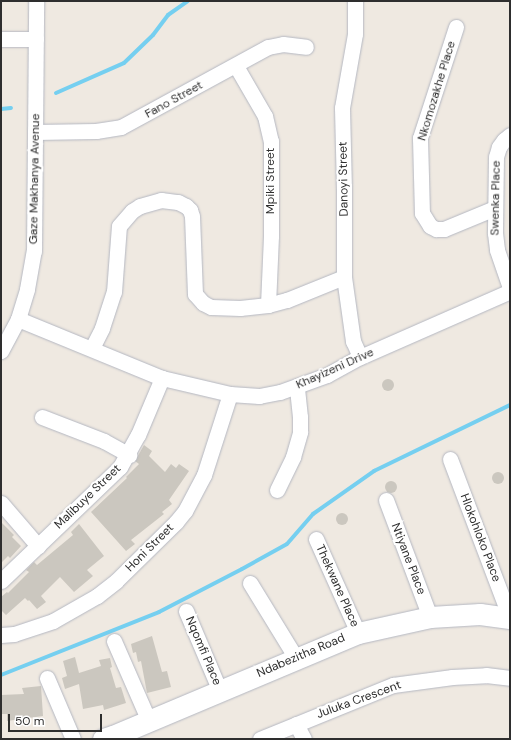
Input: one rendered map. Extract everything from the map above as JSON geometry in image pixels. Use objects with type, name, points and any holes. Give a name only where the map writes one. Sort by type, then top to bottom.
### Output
[{"type":"street","name":"Gaze Makhanya Avenue","points":[[1,351],[18,319],[27,289],[34,251],[36,1]]},
{"type":"street","name":"Danoyi Street","points":[[355,1],[355,34],[353,55],[342,108],[344,278],[353,341],[360,357]]},
{"type":"street","name":"Nkomozakhe Place","points":[[456,27],[420,138],[422,213],[430,226],[436,229],[444,229],[495,208]]},
{"type":"street","points":[[1,39],[36,39]]},
{"type":"street","name":"Fano Street","points":[[35,132],[96,132],[121,127],[236,66],[268,47],[276,44],[306,47]]},
{"type":"street","name":"Mpiki Street","points":[[236,66],[265,116],[271,141],[271,236],[268,305]]},
{"type":"street","name":"Swenka Place","points":[[510,135],[499,147],[496,157],[495,208],[497,250],[510,287]]},
{"type":"street","points":[[92,348],[102,328],[113,298],[119,226],[132,211],[140,206],[161,200],[178,202],[190,210],[192,216],[193,286],[195,294],[199,299],[211,307],[225,309],[268,305],[287,300],[344,278]]},
{"type":"street","name":"Khayizeni Drive","points":[[18,319],[92,348],[162,378],[230,394],[259,396],[272,394],[326,375],[360,357],[510,291]]},
{"type":"street","name":"Malibuye Street","points":[[1,581],[114,475],[128,455],[162,378]]},
{"type":"street","points":[[277,490],[293,456],[300,432],[297,386]]},
{"type":"street","name":"Honi Street","points":[[1,635],[14,634],[53,620],[97,596],[116,581],[176,522],[185,511],[204,475],[230,394]]},
{"type":"street","points":[[42,416],[104,441],[128,455]]},
{"type":"street","name":"Hlokohloko Place","points":[[450,459],[510,618]]},
{"type":"street","name":"Ntiyane Place","points":[[386,500],[430,617]]},
{"type":"street","points":[[1,503],[38,546]]},
{"type":"street","name":"Thekwane Place","points":[[316,539],[358,633]]},
{"type":"street","points":[[250,583],[296,658]]},
{"type":"street","name":"Nqomfi Place","points":[[186,611],[220,691]]},
{"type":"street","name":"Ndabezitha Road","points":[[103,739],[358,633],[430,617],[480,614],[510,618]]},
{"type":"street","points":[[114,642],[149,721]]},
{"type":"street","name":"Juluka Crescent","points":[[260,739],[382,689],[405,683],[486,675],[510,678]]},
{"type":"street","points":[[47,678],[73,739]]},
{"type":"street","points":[[296,724],[304,739]]},
{"type":"building","points":[[386,379],[390,379],[394,385],[390,391],[386,391],[382,387],[382,383]]},
{"type":"building","points":[[144,445],[152,451],[149,456],[165,472],[171,464],[176,468],[179,464],[189,471],[169,500],[172,504],[162,512],[164,514],[131,540],[135,544],[126,551],[91,512],[127,478],[126,477],[139,464],[135,461]]},
{"type":"building","points":[[496,472],[500,472],[504,478],[500,484],[496,484],[492,480],[492,476]]},
{"type":"building","points":[[389,481],[393,481],[397,487],[393,493],[389,493],[385,489],[385,485]]},
{"type":"building","points":[[340,513],[344,513],[348,519],[344,525],[340,525],[336,521],[336,517]]},
{"type":"building","points":[[1,522],[14,535],[12,537],[21,546],[10,558],[8,556],[1,563]]},
{"type":"building","points":[[79,524],[104,556],[87,570],[93,576],[74,592],[60,577],[41,596],[46,602],[37,609],[29,600],[28,601],[25,598],[6,615],[1,610],[1,597],[7,592],[8,593],[29,572],[26,570],[34,562],[37,565],[73,535],[71,532]]},
{"type":"building","points":[[152,636],[162,672],[167,671],[171,687],[147,693],[141,661],[138,662],[136,652],[133,653],[131,644]]},
{"type":"building","points":[[75,657],[79,673],[101,666],[99,660],[110,658],[112,667],[110,668],[116,688],[121,687],[126,703],[104,710],[103,705],[83,709],[79,684],[65,689],[62,678],[67,676],[63,661]]},
{"type":"building","points":[[41,686],[43,716],[7,721],[7,714],[1,714],[1,695],[24,694],[22,688]]},
{"type":"waterway","points":[[56,93],[124,63],[153,35],[168,15],[188,1]]},
{"type":"waterway","points":[[1,109],[11,108]]},
{"type":"waterway","points":[[1,675],[159,612],[242,569],[287,544],[313,514],[374,471],[510,405]]}]
